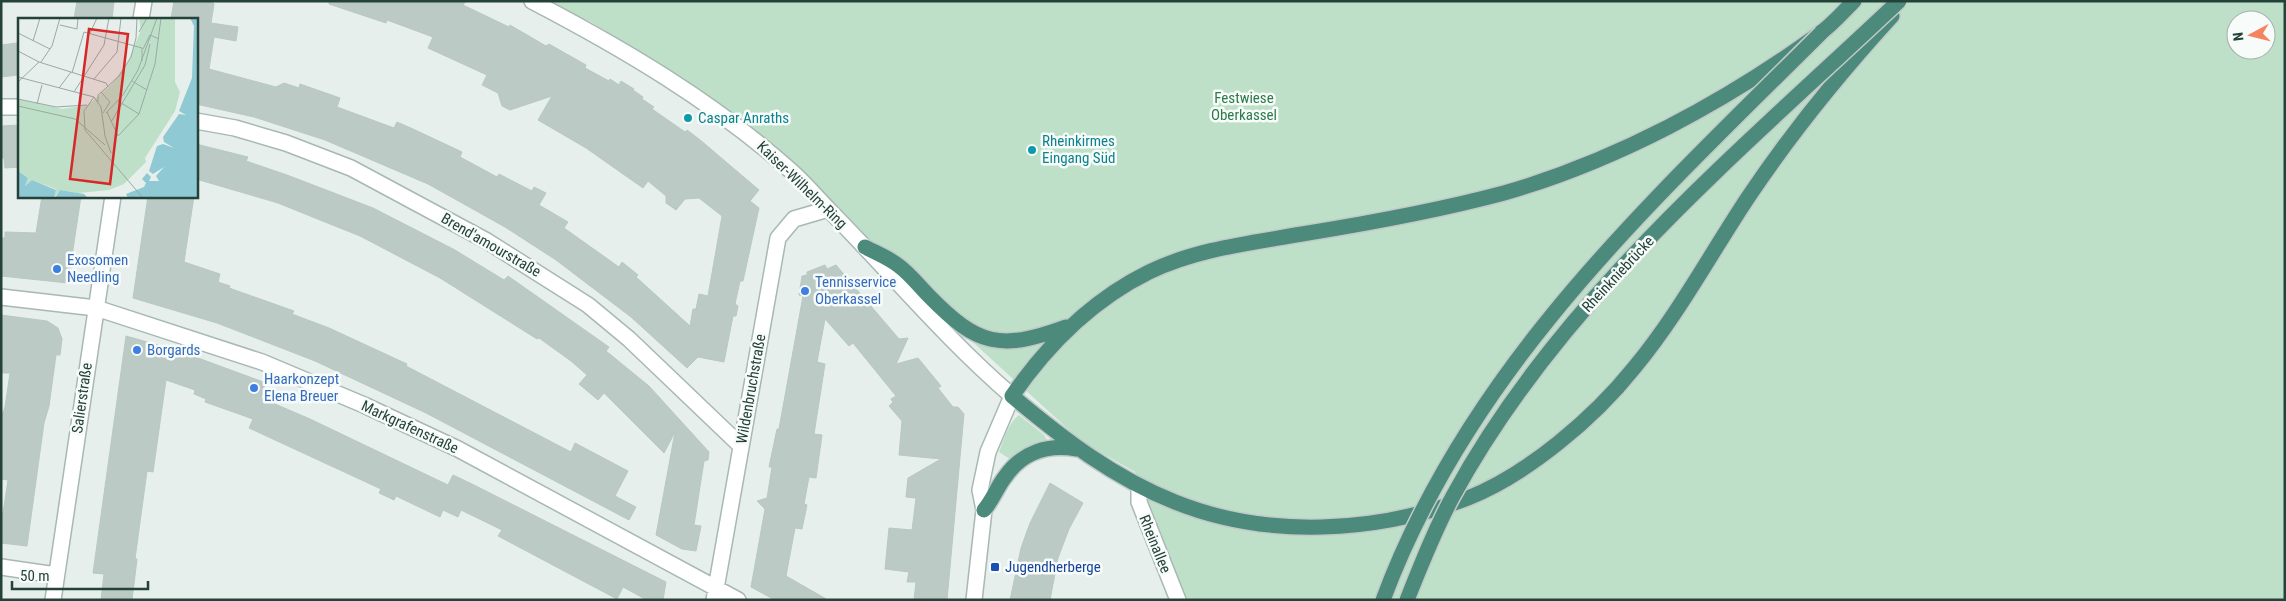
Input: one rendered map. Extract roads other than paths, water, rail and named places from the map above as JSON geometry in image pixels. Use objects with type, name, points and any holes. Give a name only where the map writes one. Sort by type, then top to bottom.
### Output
[{"type":"highway","name":"Rheinkniebrücke","points":[[1383,600],[1397,560],[1433,486],[1475,418],[1527,344],[1584,276],[1661,192],[1854,1]]},
{"type":"highway","name":"Rheinkniebrücke","points":[[1407,600],[1420,566],[1453,496],[1494,428],[1542,361],[1599,293],[1680,208],[1898,1]]},
{"type":"highway","points":[[1821,33],[1722,97],[1639,141],[1574,169],[1505,192],[1419,214],[1222,248],[1149,272],[1111,294],[1070,325],[1032,367],[1012,396],[1078,449],[1139,486],[1178,503],[1236,520],[1293,527],[1346,526],[1405,516],[1468,497],[1522,469],[1576,429],[1634,369],[1680,304],[1749,196],[1796,128],[1856,55],[1905,1]]},
{"type":"highway","points":[[865,247],[900,266],[957,323],[974,334],[994,340],[1022,341],[1070,325]]},
{"type":"highway","points":[[984,510],[996,495],[1004,477],[1027,455],[1054,447],[1078,449]]},
{"type":"street","points":[[141,18],[144,1]]},
{"type":"street","name":"Kaiser-Wilhelm-Ring","points":[[532,1],[649,66],[736,124],[792,171],[921,307],[990,377],[1012,396]]},
{"type":"street","points":[[1,107],[18,107]]},
{"type":"street","name":"Brend'amourstraße","points":[[198,121],[235,128],[286,143],[351,168],[487,241],[588,305],[630,339],[741,446]]},
{"type":"street","name":"Salierstraße","points":[[53,600],[114,198]]},
{"type":"street","name":"Wildenbruchstraße","points":[[715,594],[778,238],[794,218],[828,209]]},
{"type":"street","name":"Markgrafenstraße","points":[[1,297],[96,308],[262,362],[364,405],[458,449],[715,594],[738,600]]},
{"type":"street","points":[[974,600],[984,510],[980,490],[988,452],[1012,396]]},
{"type":"street","name":"Rheinallee","points":[[1139,486],[1138,502],[1178,600]]},
{"type":"street","points":[[1,567],[56,575]]},
{"type":"place","name":"Caspar Anraths","points":[[688,118]]},
{"type":"place","name":"Rheinkirmes Eingang Süd","points":[[1032,150]]},
{"type":"place","name":"Exosomen Needling","points":[[57,269]]},
{"type":"place","name":"Tennisservice Oberkassel","points":[[805,291]]},
{"type":"place","name":"Borgards","points":[[137,350]]},
{"type":"place","name":"Haarkonzept Elena Breuer","points":[[254,388]]},
{"type":"place","name":"Jugendherberge","points":[[995,567]]},
{"type":"park label","name":"Festwiese Oberkassel","points":[[1244,106]]}]
